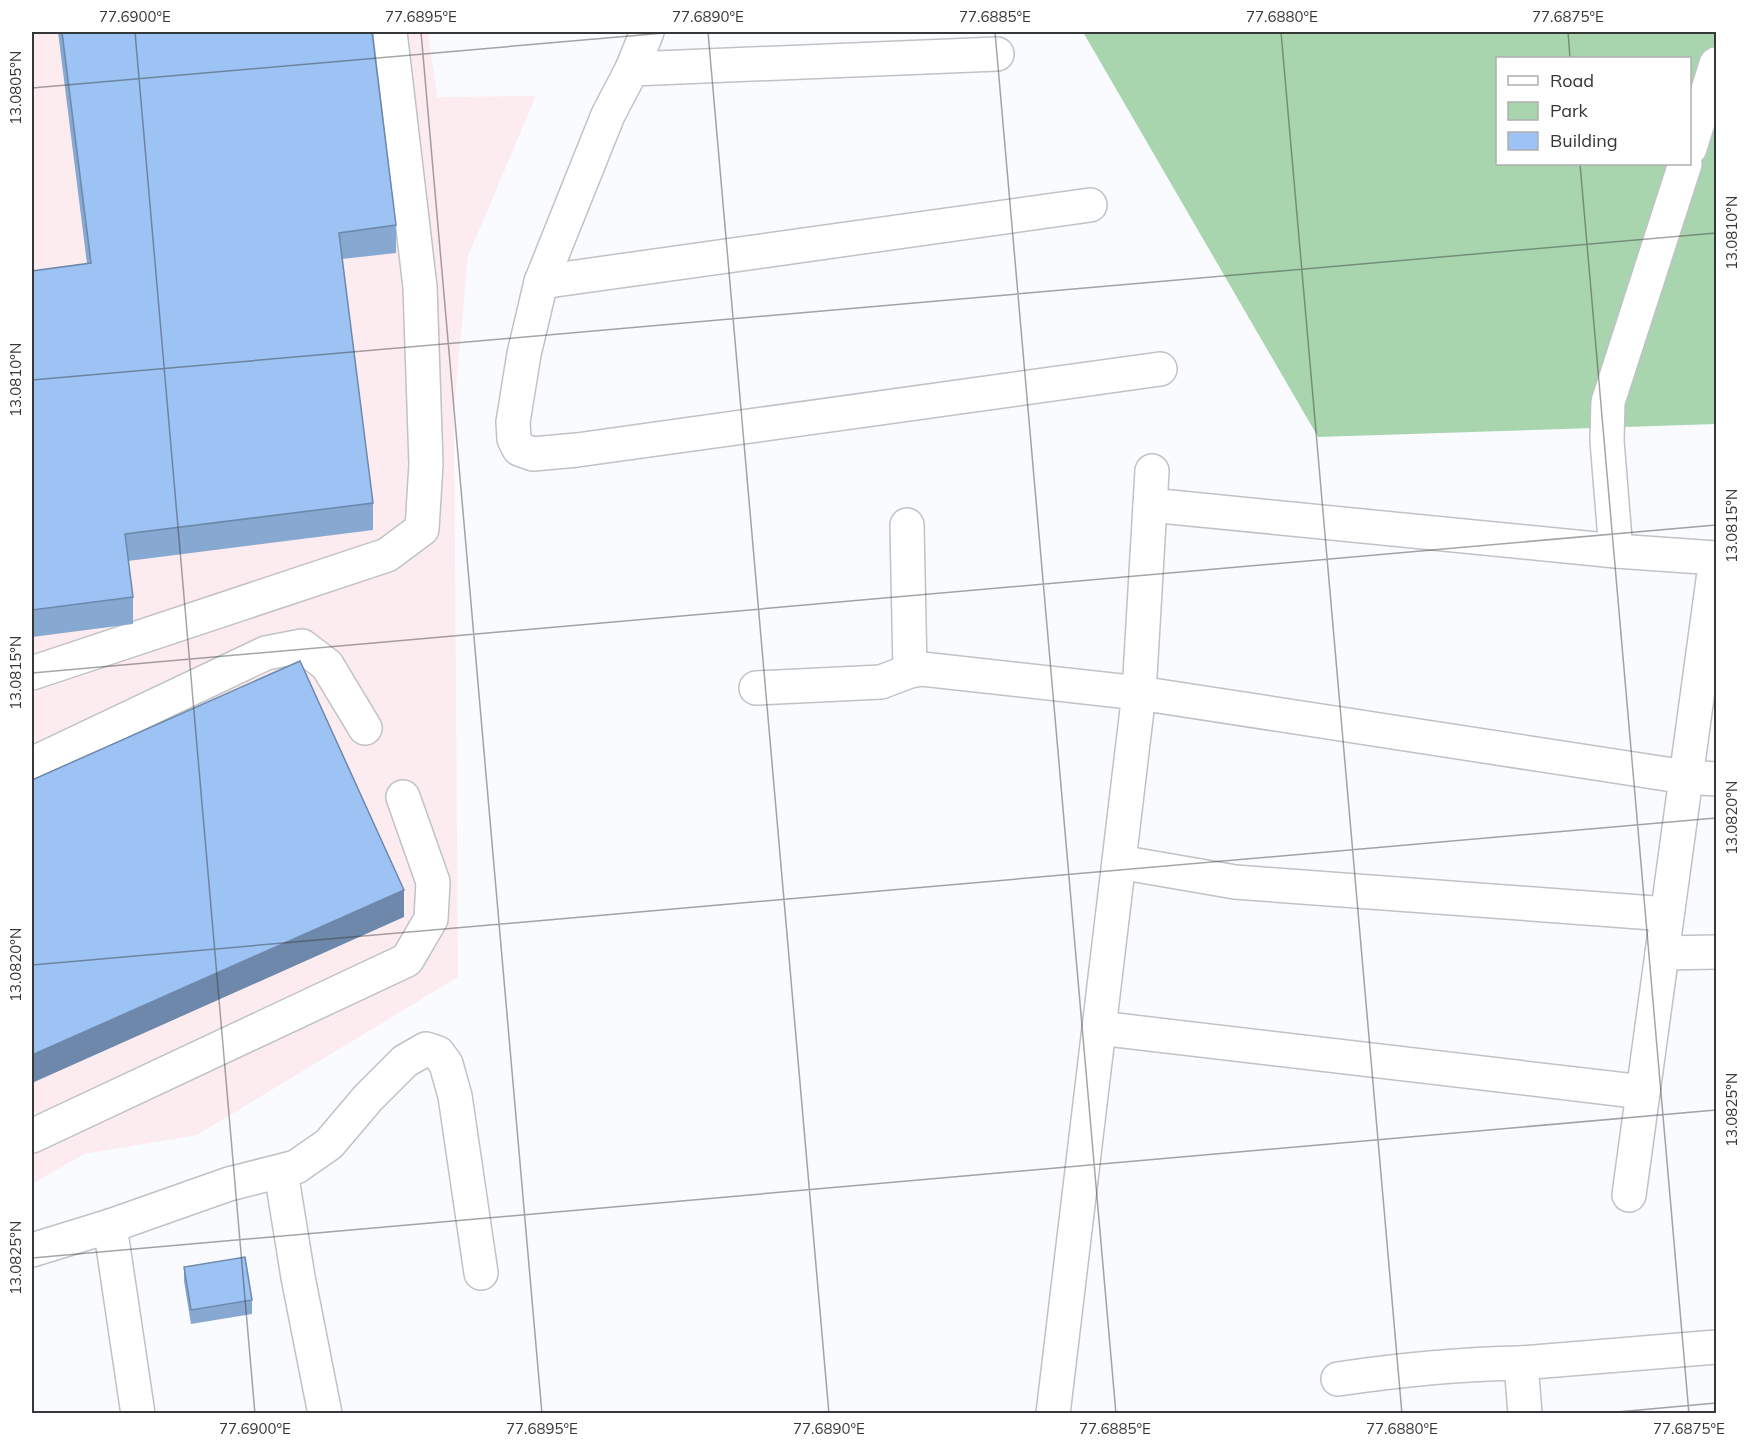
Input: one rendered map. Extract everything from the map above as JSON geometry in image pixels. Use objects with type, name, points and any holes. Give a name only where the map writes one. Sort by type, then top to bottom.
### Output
[{"type":"street","points":[[32,673],[387,555],[422,529],[426,464],[420,287],[390,32]]},
{"type":"street","points":[[647,32],[632,69],[608,115],[541,282],[524,354],[513,422],[514,439],[519,449],[533,453],[588,449],[1160,369]]},
{"type":"street","points":[[632,69],[997,54]]},
{"type":"street","points":[[1691,142],[1716,64]]},
{"type":"street","points":[[1616,551],[1607,441],[1608,402],[1684,165]]},
{"type":"street","points":[[541,282],[1090,205]]},
{"type":"street","points":[[1053,1413],[1139,693],[1152,471]]},
{"type":"street","points":[[1150,505],[1616,551],[1716,558],[1701,778],[1667,914],[1629,1195]]},
{"type":"street","points":[[907,525],[910,671]]},
{"type":"street","points":[[32,764],[266,653],[302,646],[327,665],[365,728]]},
{"type":"street","points":[[756,688],[881,682],[922,669],[1139,693],[1701,778]]},
{"type":"street","points":[[32,1136],[407,960],[431,919],[433,882],[403,797]]},
{"type":"street","points":[[1119,862],[1235,882],[1667,914]]},
{"type":"street","points":[[1662,953],[1716,952]]},
{"type":"street","points":[[1099,1028],[1643,1092]]},
{"type":"street","points":[[32,1250],[110,1226],[228,1184],[296,1167],[329,1144],[368,1098],[405,1061],[426,1049],[438,1053],[446,1064],[455,1096],[481,1273]]},
{"type":"street","points":[[281,1172],[298,1277],[325,1413]]},
{"type":"street","points":[[110,1226],[138,1413]]},
{"type":"street","points":[[1338,1379],[1401,1370],[1470,1364],[1521,1363],[1716,1347]]},
{"type":"street","points":[[1521,1363],[1525,1413]]},
{"type":"shaded area","points":[[32,32],[428,32],[437,97],[536,96],[468,256],[454,410],[458,977],[197,1135],[84,1154],[32,1184]]},
{"type":"green space","points":[[1083,32],[1716,32],[1716,424],[1318,437]]},
{"type":"building","points":[[62,32],[372,32],[396,225],[339,233],[373,503],[125,534],[133,597],[32,610],[32,271],[91,263]]},
{"type":"building","points":[[300,661],[404,890],[32,1055],[32,780]]},
{"type":"building","points":[[245,1257],[252,1300],[191,1310],[184,1267]]}]
